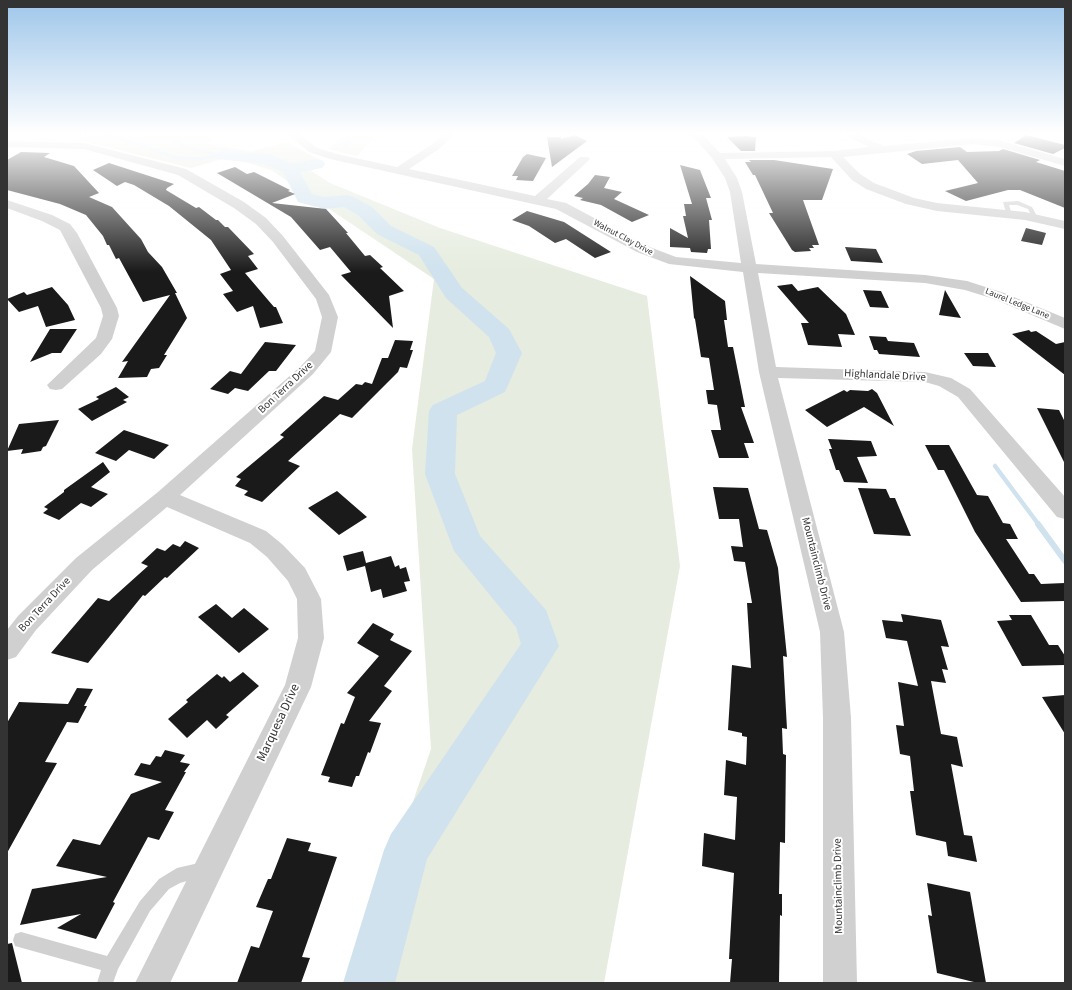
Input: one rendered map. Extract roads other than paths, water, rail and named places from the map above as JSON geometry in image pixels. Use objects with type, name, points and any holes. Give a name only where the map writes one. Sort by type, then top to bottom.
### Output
[{"type":"street","name":"Bon Terra Drive","points":[[7,649],[28,622],[84,564],[165,497],[307,370],[322,352],[328,334],[330,316],[324,298],[278,238],[261,221],[239,205],[196,180]]},
{"type":"street","name":"Walnut Clay Drive","points":[[447,180],[538,200],[576,213],[618,237],[659,256],[674,261],[749,268],[883,275],[925,279],[967,286]]},
{"type":"street","points":[[538,200],[560,180]]},
{"type":"street","name":"Mountainclimb Drive","points":[[732,180],[736,192],[768,372],[832,632],[837,718],[840,983]]},
{"type":"street","points":[[861,180],[870,186],[910,202],[937,207],[1035,218],[1065,225]]},
{"type":"street","points":[[7,204],[27,210],[53,221],[64,227],[70,233],[111,316],[104,339],[95,350],[56,385]]},
{"type":"street","points":[[7,218],[27,210]]},
{"type":"street","name":"Laurel Ledge Lane","points":[[967,286],[999,296],[1065,324]]},
{"type":"street","name":"Highlandale Drive","points":[[768,372],[924,377],[945,382],[964,393],[1065,511]]},
{"type":"street","name":"Marquesa Drive","points":[[152,983],[298,687],[311,638],[309,599],[297,575],[275,552],[258,537],[165,497]]},
{"type":"lane","points":[[105,983],[111,965],[145,906],[164,884],[177,876],[208,869]]},
{"type":"lane","points":[[21,940],[111,965]]},
{"type":"waterway","points":[[296,180],[305,198],[324,203],[347,201],[365,211],[384,230],[427,251],[454,293],[500,334],[509,353],[496,386],[443,411],[440,474],[466,542],[533,621],[540,646],[407,850],[369,983]]},
{"type":"waterway","points":[[995,466],[1039,525]]},
{"type":"waterway","points":[[1038,524],[1065,561]]}]
